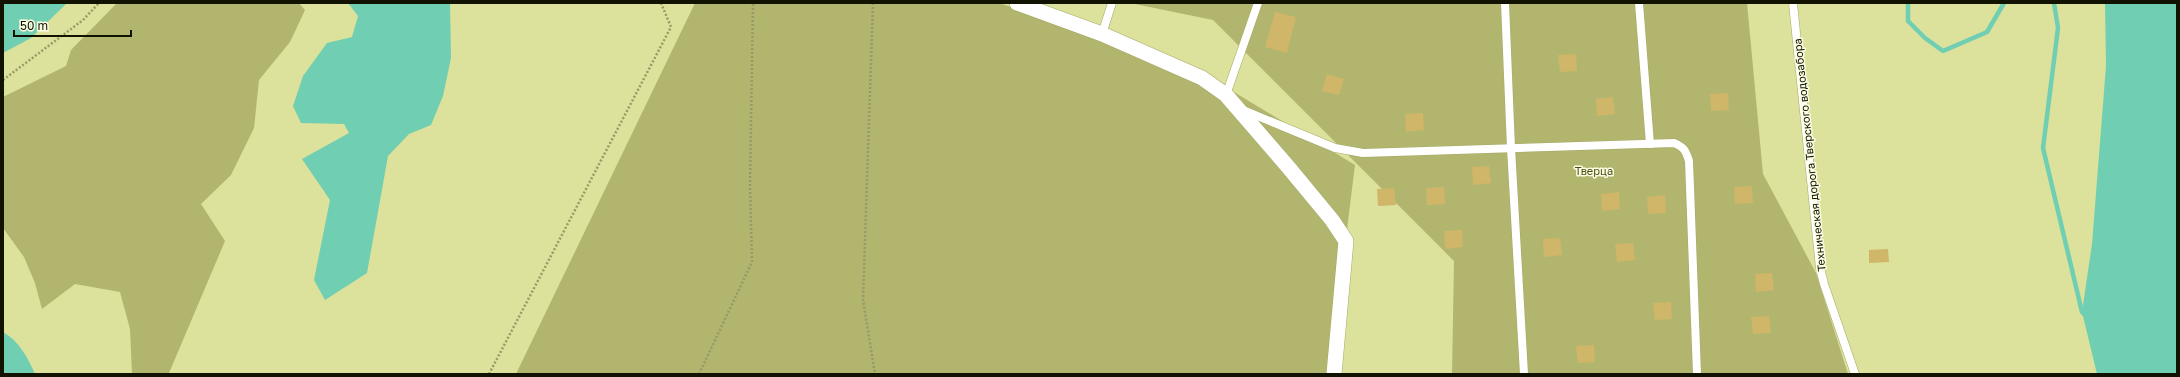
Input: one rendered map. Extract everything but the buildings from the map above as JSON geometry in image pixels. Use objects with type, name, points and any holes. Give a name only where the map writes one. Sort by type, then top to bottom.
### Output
[{"type":"street","points":[[1017,3],[1102,34],[1202,78],[1226,95],[1238,108],[1332,220],[1346,241],[1334,374]]},
{"type":"lane","points":[[1102,34],[1112,3]]},
{"type":"lane","points":[[1226,95],[1258,3]]},
{"type":"lane","points":[[1505,3],[1511,148],[1524,374]]},
{"type":"lane","points":[[1639,3],[1650,144]]},
{"type":"lane","name":"Техническая дорога Тверского водозабора","points":[[1793,3],[1820,268],[1824,284],[1855,374]]},
{"type":"lane","points":[[1238,108],[1335,148],[1363,153],[1674,143],[1680,145],[1686,150],[1689,161],[1697,374]]},
{"type":"path","points":[[3,80],[83,20],[99,3]]},
{"type":"path","points":[[489,374],[671,27],[661,3]]},
{"type":"path","points":[[700,374],[752,262],[750,185],[753,3]]},
{"type":"path","points":[[873,3],[863,300],[875,374]]},
{"type":"green space","points":[[117,3],[299,3],[305,10],[290,42],[259,80],[254,128],[231,175],[201,204],[225,241],[169,373],[132,374],[130,329],[120,292],[75,284],[42,309],[35,283],[24,257],[3,228],[3,97],[66,66],[71,50]]},
{"type":"green space","points":[[695,3],[999,3],[1189,65],[1355,165],[1329,374],[516,374]]},
{"type":"green space","name":"Тверца","points":[[1130,3],[1747,3],[1763,174],[1816,273],[1848,374],[1452,374],[1454,261],[1213,20]]},
{"type":"water","points":[[3,3],[67,3],[31,38],[3,53]]},
{"type":"water","points":[[348,3],[450,3],[451,58],[443,96],[431,125],[409,134],[388,156],[367,273],[325,300],[314,280],[330,200],[302,159],[349,133],[344,124],[301,123],[293,106],[303,76],[327,43],[352,37],[358,16]]},
{"type":"water","points":[[2105,3],[2177,3],[2177,374],[2097,374],[2082,312],[2092,244],[2106,66]]},
{"type":"water","points":[[3,332],[18,345],[26,356],[35,374],[3,374]]},
{"type":"waterway","points":[[1908,3],[1908,21],[1925,38],[1943,51],[1987,32],[2004,3]]},
{"type":"waterway","points":[[2054,3],[2058,28],[2043,148],[2082,312],[2086,316]]}]
